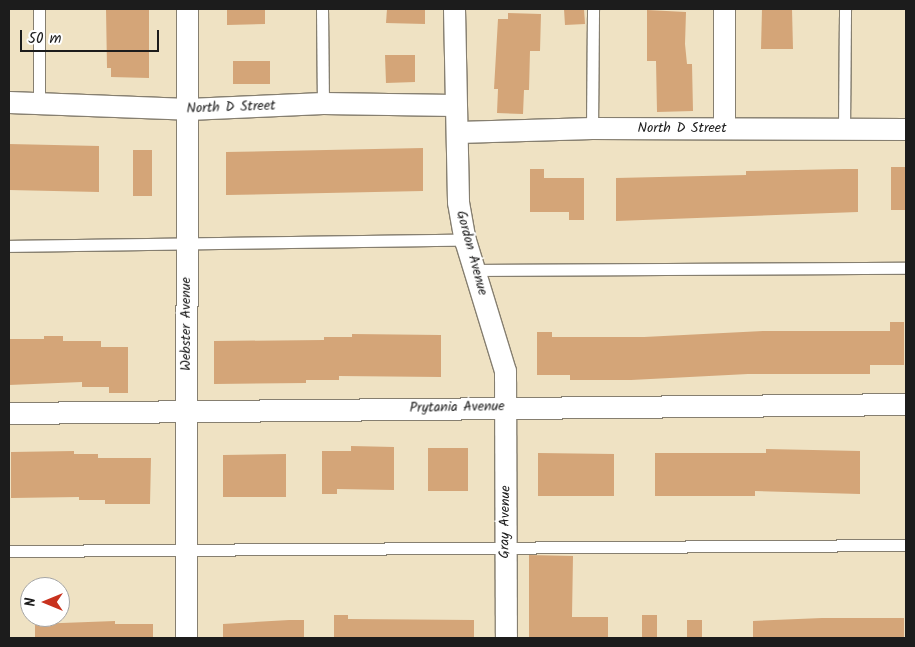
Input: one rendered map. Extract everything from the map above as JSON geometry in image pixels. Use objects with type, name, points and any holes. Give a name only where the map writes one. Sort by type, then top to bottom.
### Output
[{"type":"street","name":"Webster Avenue","points":[[186,638],[188,9]]},
{"type":"street","name":"Gordon Avenue","points":[[454,9],[454,104],[458,132],[458,202],[465,240],[505,371],[507,406]]},
{"type":"street","points":[[724,9],[724,128]]},
{"type":"street","name":"North D Street","points":[[9,102],[188,109],[323,103],[454,104]]},
{"type":"street","name":"North D Street","points":[[458,132],[592,128],[906,129]]},
{"type":"street","name":"Prytania Avenue","points":[[9,413],[186,413],[507,406],[906,404]]},
{"type":"street","name":"Gray Avenue","points":[[506,638],[507,406]]},
{"type":"lane","points":[[39,9],[39,103]]},
{"type":"lane","points":[[322,9],[323,103]]},
{"type":"lane","points":[[592,128],[593,9]]},
{"type":"lane","points":[[844,128],[845,9]]},
{"type":"lane","points":[[9,246],[465,240]]},
{"type":"lane","points":[[475,270],[906,268]]},
{"type":"lane","points":[[9,551],[906,545]]},
{"type":"building","points":[[106,9],[149,9],[149,78],[111,77],[111,68],[107,68]]},
{"type":"building","points":[[227,9],[265,9],[265,24],[227,25]]},
{"type":"building","points":[[387,9],[425,9],[425,24],[386,23]]},
{"type":"building","points":[[564,9],[584,9],[585,24],[565,25]]},
{"type":"building","points":[[762,9],[792,9],[793,49],[761,49]]},
{"type":"building","points":[[647,10],[686,12],[685,44],[687,64],[692,64],[693,111],[657,112],[656,61],[647,61]]},
{"type":"building","points":[[508,13],[541,14],[540,51],[530,51],[529,90],[524,90],[523,114],[497,113],[498,89],[494,89],[498,19],[508,19]]},
{"type":"building","points":[[385,55],[415,55],[415,82],[386,83]]},
{"type":"building","points":[[233,61],[270,61],[270,84],[233,84]]},
{"type":"building","points":[[9,144],[99,146],[99,192],[9,190]]},
{"type":"building","points":[[423,148],[423,191],[226,195],[226,152]]},
{"type":"building","points":[[133,150],[152,150],[152,196],[133,196]]},
{"type":"building","points":[[891,167],[906,167],[906,210],[891,210]]},
{"type":"building","points":[[530,169],[544,169],[544,178],[584,178],[584,220],[569,220],[569,212],[530,212]]},
{"type":"building","points":[[858,169],[858,212],[616,221],[616,178],[746,175],[746,171]]},
{"type":"building","points":[[890,322],[904,322],[904,365],[870,365],[870,374],[748,374],[631,380],[570,380],[570,375],[537,375],[537,332],[552,332],[552,337],[644,337],[763,331],[890,331]]},
{"type":"building","points":[[352,334],[441,335],[441,377],[339,376],[339,380],[306,380],[306,383],[214,384],[214,341],[324,340],[324,337],[352,337]]},
{"type":"building","points":[[44,336],[63,336],[63,341],[101,341],[101,347],[128,347],[128,393],[109,393],[109,387],[82,387],[82,382],[9,385],[9,339],[44,339]]},
{"type":"building","points":[[351,446],[394,447],[394,490],[337,489],[337,494],[322,494],[322,451],[351,451]]},
{"type":"building","points":[[428,448],[468,448],[468,491],[428,491]]},
{"type":"building","points":[[766,449],[860,451],[860,494],[755,491],[755,496],[655,496],[655,453],[766,453]]},
{"type":"building","points":[[74,451],[74,454],[98,454],[98,458],[151,458],[150,504],[105,504],[105,500],[79,500],[79,497],[11,498],[11,452]]},
{"type":"building","points":[[538,453],[614,454],[614,496],[538,496]]},
{"type":"building","points":[[286,454],[286,497],[223,497],[223,455]]},
{"type":"building","points":[[529,555],[573,556],[572,617],[608,617],[608,638],[529,638]]},
{"type":"building","points":[[334,615],[348,615],[348,619],[474,620],[474,638],[334,638]]},
{"type":"building","points":[[642,615],[657,615],[657,638],[642,638]]},
{"type":"building","points":[[822,618],[904,618],[904,638],[753,638],[753,621]]},
{"type":"building","points":[[304,620],[304,638],[223,638],[223,624]]},
{"type":"building","points":[[687,620],[702,620],[702,638],[687,638]]},
{"type":"building","points":[[115,621],[115,624],[153,624],[153,638],[35,638],[35,627],[70,627],[70,623]]}]
